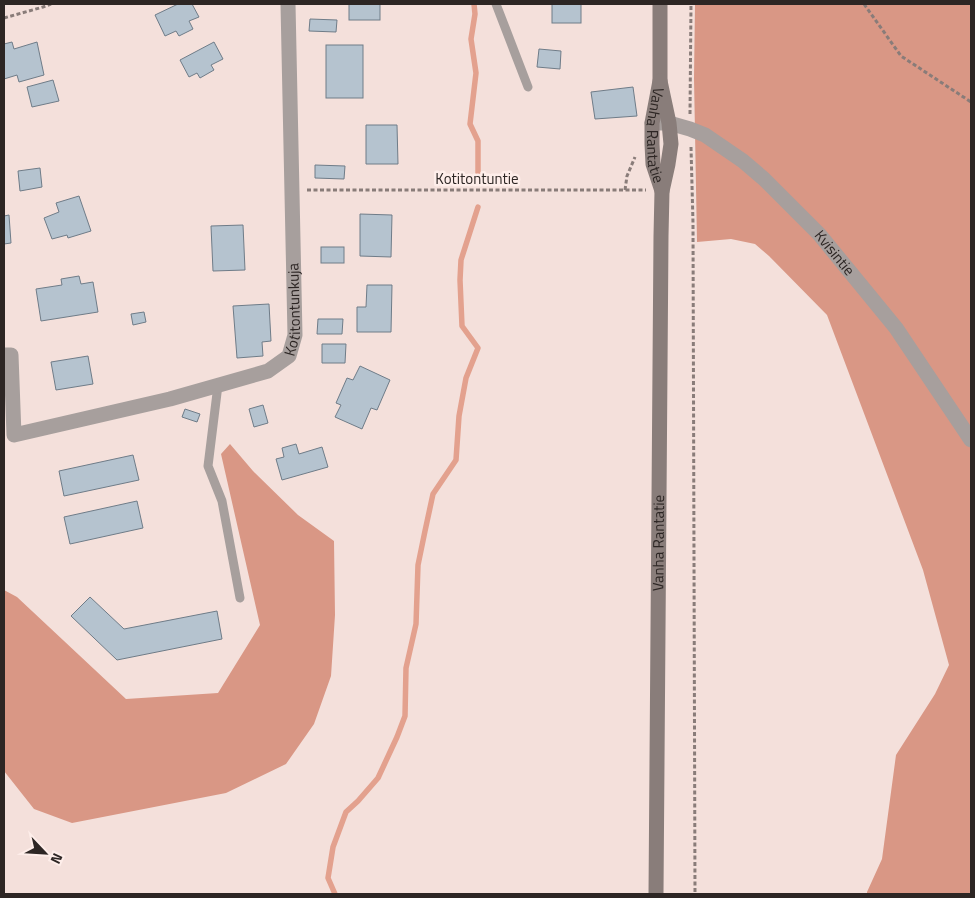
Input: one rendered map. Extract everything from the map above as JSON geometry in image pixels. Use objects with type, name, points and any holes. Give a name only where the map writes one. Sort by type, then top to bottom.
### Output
[{"type":"main road","name":"Vanha Rantatie","points":[[660,4],[660,81],[652,123],[652,144],[653,164],[662,191]]},
{"type":"main road","name":"Vanha Rantatie","points":[[656,894],[662,191],[670,144],[669,123],[660,81]]},
{"type":"street","name":"Kotitontunkuja","points":[[4,355],[11,355],[14,435],[170,399],[268,371],[289,356],[295,335],[288,4]]},
{"type":"street","name":"Kvisintie","points":[[652,123],[669,123],[705,135],[743,161],[764,179],[819,234],[896,328],[971,440]]},
{"type":"lane","points":[[496,4],[528,87]]},
{"type":"lane","points":[[218,385],[208,466],[222,501],[240,598]]},
{"type":"path","points":[[4,18],[51,4]]},
{"type":"path","points":[[864,4],[901,56],[971,102]]},
{"type":"path","points":[[625,190],[627,176],[638,152]]},
{"type":"path","name":"Kotitontuntie","points":[[292,190],[662,191]]},
{"type":"path","points":[[693,223],[695,894]]},
{"type":"shaded area","points":[[695,4],[971,4],[971,894],[867,894],[882,859],[896,755],[935,694],[949,665],[923,570],[827,315],[755,244],[731,239],[697,242],[694,78]]},
{"type":"shaded area","points":[[230,444],[253,471],[298,515],[334,541],[335,615],[331,676],[314,724],[286,764],[226,793],[72,823],[34,809],[4,771],[4,590],[17,597],[126,699],[218,693],[260,625],[221,454]]},
{"type":"building","points":[[178,4],[192,4],[199,17],[189,21],[193,29],[179,36],[176,31],[165,36],[155,15]]},
{"type":"building","points":[[349,4],[380,4],[380,20],[349,20]]},
{"type":"building","points":[[552,4],[581,4],[581,23],[552,23]]},
{"type":"building","points":[[310,19],[337,20],[336,32],[309,31]]},
{"type":"building","points":[[12,42],[14,49],[37,42],[44,75],[19,82],[17,75],[4,79],[4,44]]},
{"type":"building","points":[[214,42],[223,59],[211,65],[214,70],[200,78],[197,73],[189,77],[180,60]]},
{"type":"building","points":[[326,45],[363,45],[363,98],[326,98]]},
{"type":"building","points":[[539,49],[561,51],[560,69],[537,67]]},
{"type":"building","points":[[53,80],[59,101],[32,107],[27,87]]},
{"type":"building","points":[[633,87],[637,116],[595,119],[591,92]]},
{"type":"building","points":[[366,125],[397,125],[398,164],[366,164]]},
{"type":"building","points":[[315,165],[345,166],[344,179],[315,178]]},
{"type":"building","points":[[40,168],[42,187],[20,191],[18,171]]},
{"type":"building","points":[[79,196],[91,231],[68,238],[67,235],[52,239],[44,218],[59,212],[56,203]]},
{"type":"building","points":[[360,214],[392,215],[391,257],[360,256]]},
{"type":"building","points":[[9,215],[11,243],[4,244],[4,216]]},
{"type":"building","points":[[243,225],[245,270],[213,271],[211,226]]},
{"type":"building","points":[[321,247],[344,247],[344,263],[321,263]]},
{"type":"building","points":[[79,276],[81,284],[93,282],[98,312],[41,321],[36,289],[62,285],[61,279]]},
{"type":"building","points":[[367,285],[392,285],[391,332],[357,332],[357,307],[366,307]]},
{"type":"building","points":[[269,304],[271,341],[262,342],[263,356],[237,358],[233,306]]},
{"type":"building","points":[[144,312],[146,322],[133,325],[131,314]]},
{"type":"building","points":[[318,319],[343,319],[342,334],[317,334]]},
{"type":"building","points":[[322,344],[346,344],[345,363],[322,363]]},
{"type":"building","points":[[88,356],[93,384],[56,390],[51,362]]},
{"type":"building","points":[[360,366],[390,380],[377,410],[371,408],[362,429],[335,417],[341,405],[336,403],[347,378],[353,380]]},
{"type":"building","points":[[263,405],[268,423],[254,427],[249,409]]},
{"type":"building","points":[[185,409],[200,414],[197,422],[182,417]]},
{"type":"building","points":[[296,444],[299,454],[322,447],[328,467],[282,480],[276,459],[284,457],[282,448]]},
{"type":"building","points":[[133,455],[139,480],[64,496],[59,471]]},
{"type":"building","points":[[137,501],[143,528],[70,544],[64,517]]},
{"type":"building","points":[[90,597],[124,629],[217,611],[222,639],[117,660],[71,616]]},
{"type":"waterway","points":[[474,4],[475,14],[471,39],[476,73],[470,124],[478,141],[478,179]]},
{"type":"waterway","points":[[335,894],[328,878],[333,847],[346,812],[378,778],[405,716],[406,668],[416,624],[418,565],[433,494],[456,460],[459,416],[466,378],[478,348],[462,326],[460,280],[461,260],[478,207]]}]
